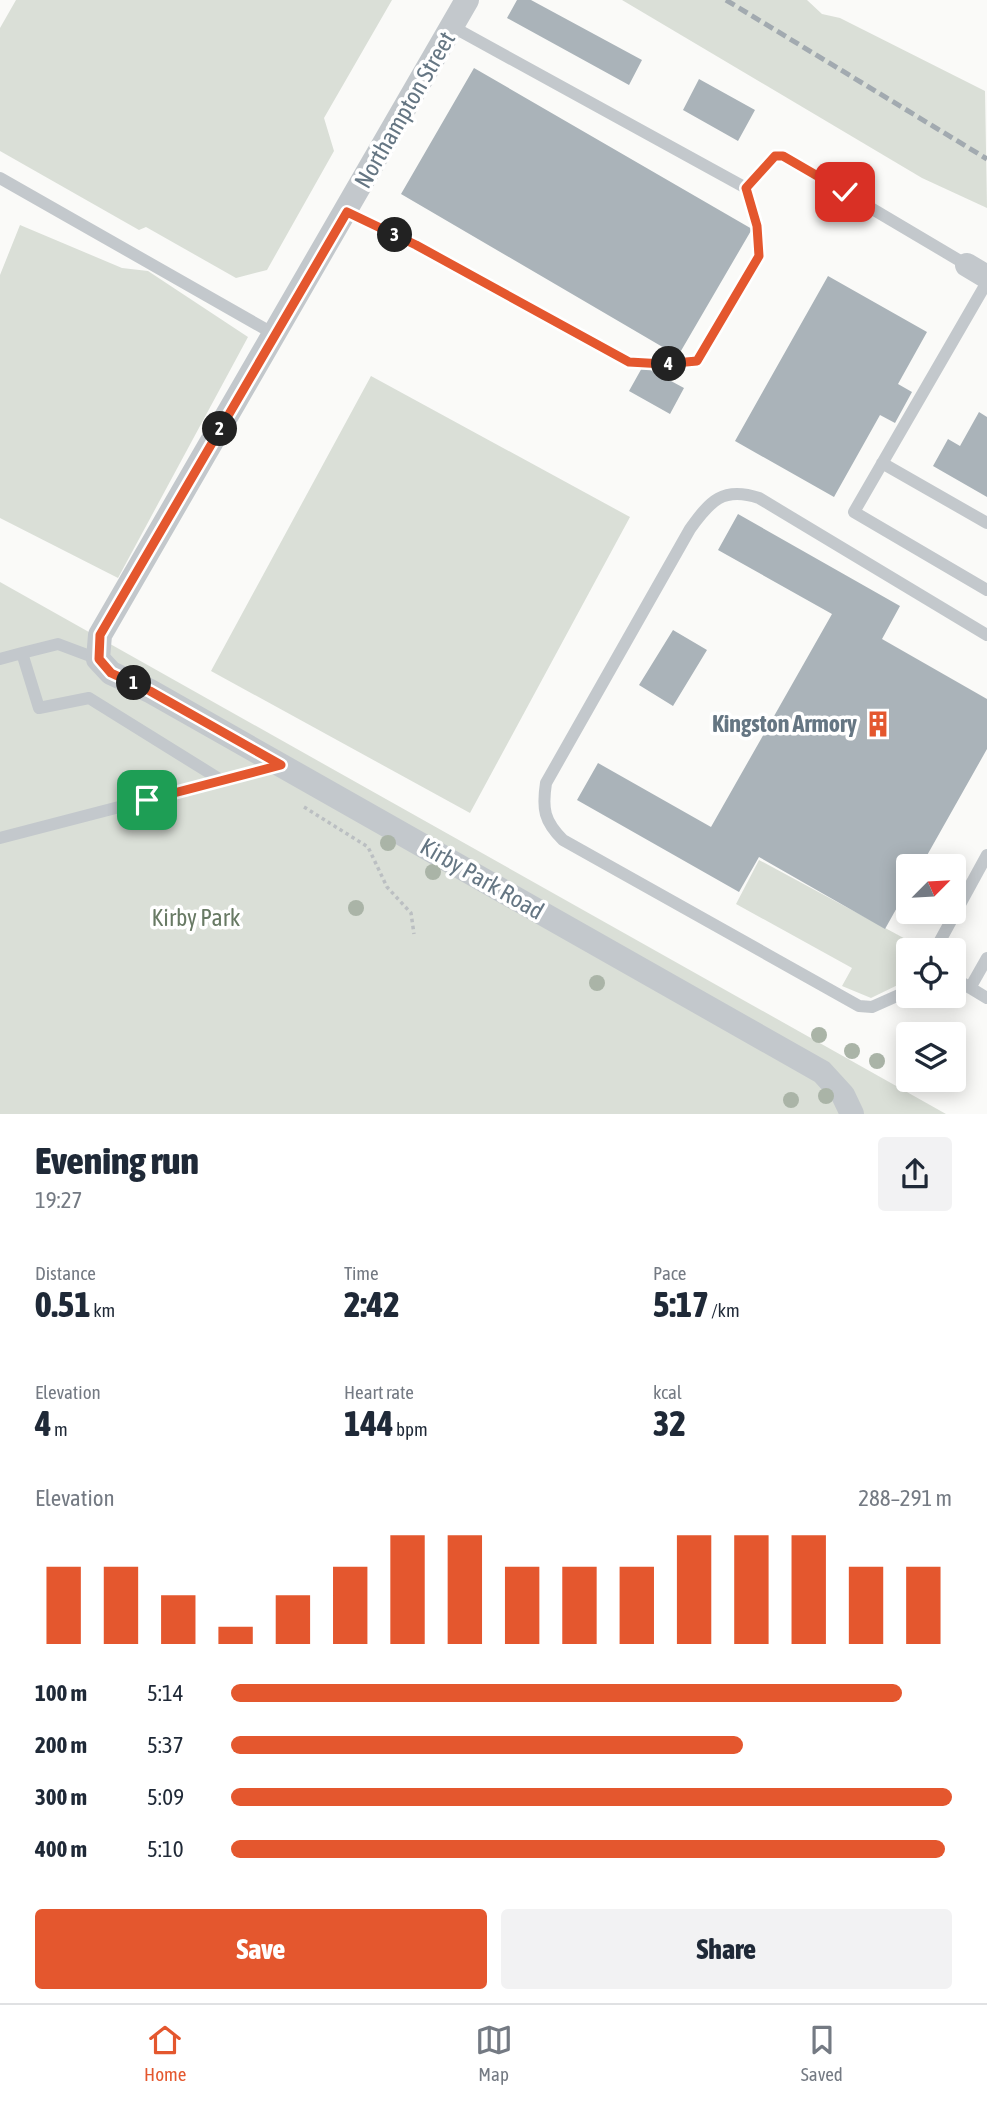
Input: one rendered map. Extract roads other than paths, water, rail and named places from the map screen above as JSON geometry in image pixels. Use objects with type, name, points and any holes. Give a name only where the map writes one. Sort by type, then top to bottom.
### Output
[{"type":"street","name":"Northampton Street","points":[[99,659],[100,635],[347,212],[467,0]]},
{"type":"street","name":"Kirby Park Road","points":[[99,659],[111,673],[150,691],[822,1072],[843,1095],[852,1114]]},
{"type":"lane","points":[[347,212],[416,245],[629,362],[697,361],[759,256],[757,226],[746,188],[453,27]]},
{"type":"lane","points":[[746,188],[775,156],[783,156],[980,274],[854,512],[985,584]]},
{"type":"lane","points":[[4,184],[274,334]]},
{"type":"lane","points":[[882,463],[987,523]]},
{"type":"lane","points":[[896,996],[872,1007],[859,1006],[563,840],[548,825],[542,807],[546,783],[690,529],[708,503],[728,495],[742,493],[759,498],[987,635]]},
{"type":"lane","points":[[0,659],[58,644],[99,659]]},
{"type":"lane","points":[[23,653],[39,708],[89,698],[221,780]]},
{"type":"lane","points":[[0,838],[281,765]]},
{"type":"lane","points":[[942,938],[987,855]]},
{"type":"lane","points":[[970,988],[987,958]]},
{"type":"lane","points":[[966,986],[987,998]]},
{"type":"railway","points":[[726,0],[987,159]]},
{"type":"place","name":"Kingston Armory","points":[[878,724]]},
{"type":"park label","name":"Kirby Park","points":[[196,918]]}]
